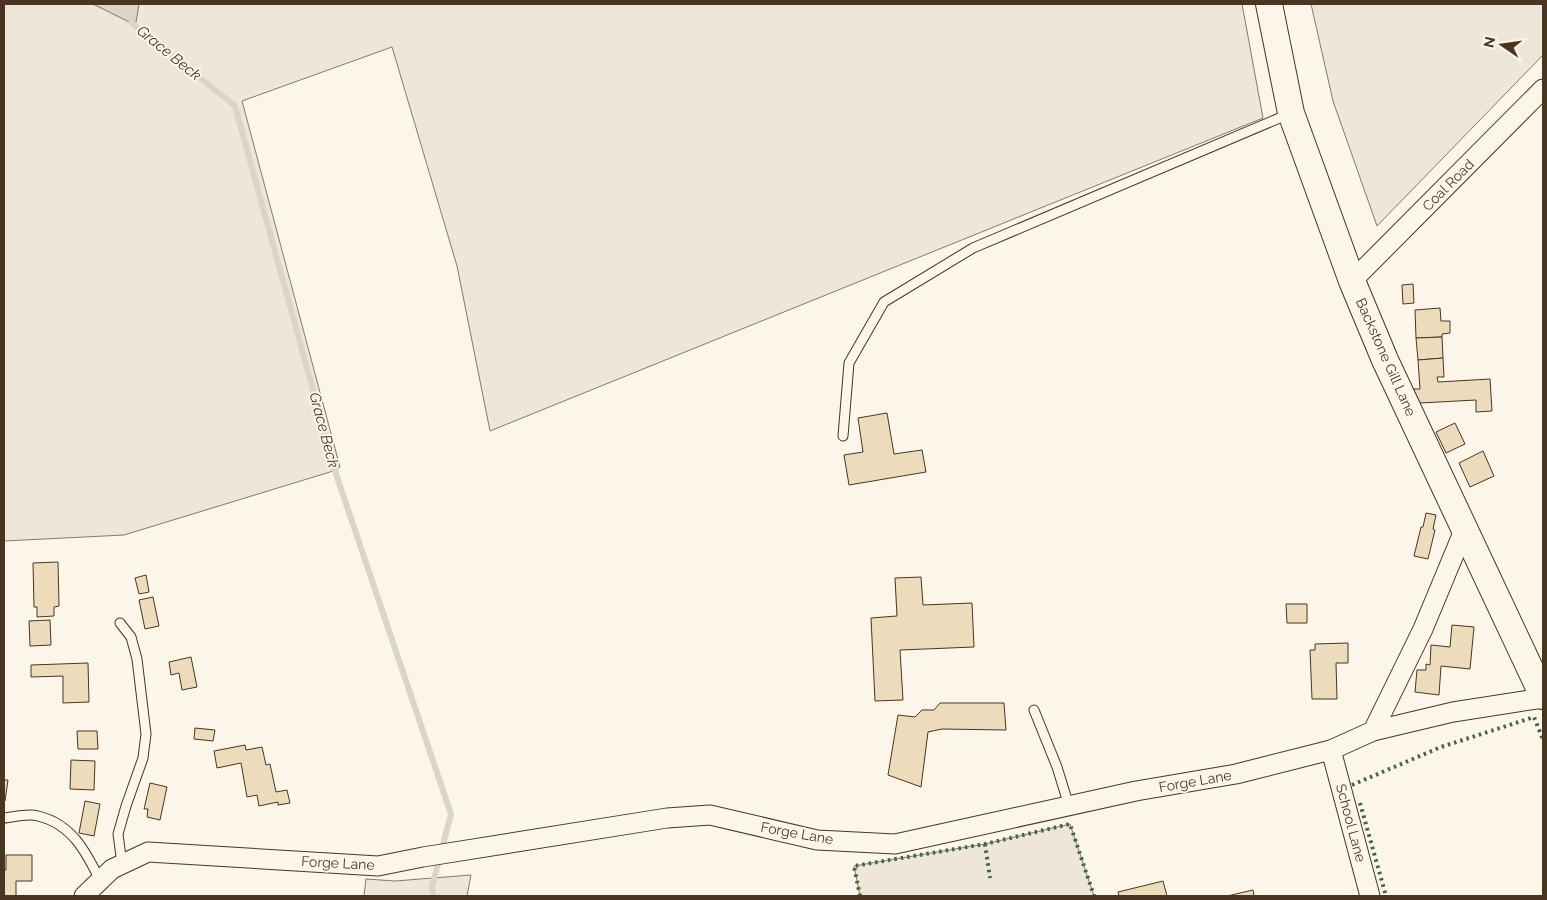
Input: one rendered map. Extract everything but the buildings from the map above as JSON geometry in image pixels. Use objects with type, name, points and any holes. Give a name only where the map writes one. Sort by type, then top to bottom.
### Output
[{"type":"street","name":"Backstone Gill Lane","points":[[1269,4],[1292,112],[1352,281],[1384,360],[1465,528],[1543,697]]},
{"type":"street","name":"Coal Road","points":[[1352,281],[1543,89]]},
{"type":"street","points":[[1373,731],[1423,628],[1465,528]]},
{"type":"street","name":"Forge Lane","points":[[84,896],[112,868],[148,852],[378,866],[667,818],[710,815],[816,840],[895,844],[1136,791],[1236,774],[1331,750],[1373,731],[1453,712],[1543,697]]},
{"type":"street","name":"School Lane","points":[[1331,750],[1370,896]]},
{"type":"lane","points":[[843,436],[849,363],[884,302],[973,248],[1292,112]]},
{"type":"lane","points":[[120,624],[131,637],[138,659],[146,734],[143,758],[118,834],[122,864]]},
{"type":"lane","points":[[1034,710],[1069,806]]},
{"type":"lane","points":[[4,818],[37,815],[58,823],[84,847],[100,880]]},
{"type":"shaded area","points":[[4,4],[1242,4],[1263,118],[490,431],[457,266],[392,47],[242,101],[340,467],[330,472],[124,535],[4,541]]},
{"type":"shaded area","points":[[93,4],[139,4],[136,22],[133,24]]},
{"type":"shaded area","points":[[1311,4],[1543,4],[1543,55],[1377,226],[1333,101]]},
{"type":"shaded area","points":[[1070,824],[1094,896],[860,896],[854,866],[985,844]]},
{"type":"shaded area","points":[[471,875],[467,896],[364,896],[366,879],[395,881]]},
{"type":"waterway","name":"Grace Beck","points":[[124,4],[133,24],[235,106],[337,477],[451,814],[432,887],[433,896]]},
{"type":"hedge","points":[[1352,785],[1441,747],[1534,717],[1543,740]]},
{"type":"hedge","points":[[1360,803],[1386,896]]},
{"type":"hedge","points":[[860,896],[854,866],[985,844],[1070,824],[1094,896]]},
{"type":"hedge","points":[[985,844],[990,878]]}]
